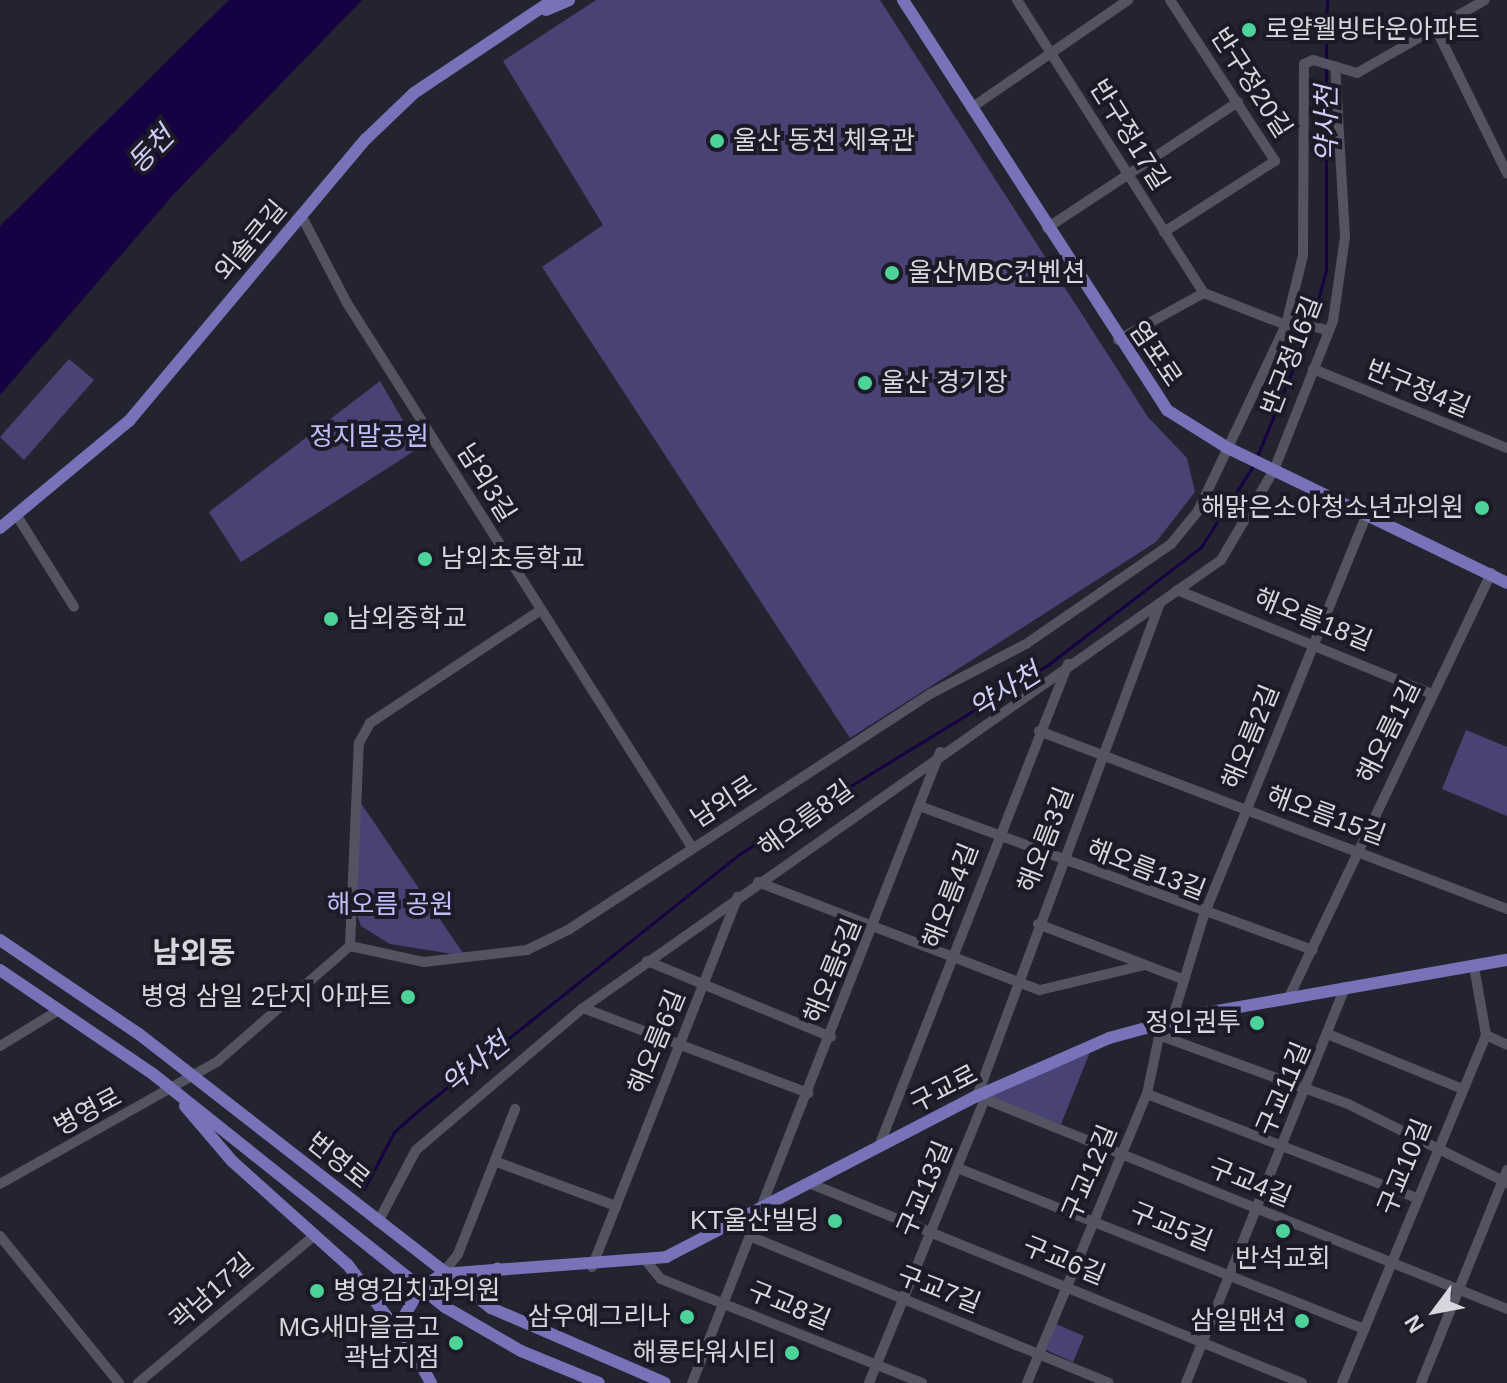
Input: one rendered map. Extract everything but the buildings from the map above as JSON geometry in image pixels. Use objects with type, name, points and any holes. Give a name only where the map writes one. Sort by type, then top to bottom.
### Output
[{"type":"main road","points":[[532,15],[541,0]]},
{"type":"main road","name":"외솔큰길","points":[[0,528],[129,421],[301,215],[414,93],[553,0]]},
{"type":"main road","points":[[532,15],[569,0]]},
{"type":"main road","name":"염포로","points":[[903,0],[1118,340],[1167,410],[1226,447],[1507,583]]},
{"type":"main road","name":"번영로","points":[[0,940],[196,1076],[442,1274],[491,1308],[665,1383]]},
{"type":"main road","name":"구교로","points":[[420,1289],[442,1274],[647,1262],[980,1098],[1167,1021],[1507,960]]},
{"type":"main road","name":"번영로","points":[[0,970],[174,1090],[420,1289],[510,1345],[599,1383]]},
{"type":"main road","points":[[174,1090],[232,1161],[362,1281],[403,1340],[426,1381]]},
{"type":"main road","points":[[491,1308],[486,1284],[497,1269]]},
{"type":"main road","points":[[403,1340],[400,1318],[420,1289]]},
{"type":"street","name":"반구정17길","points":[[1017,0],[1204,293]]},
{"type":"street","points":[[971,108],[1128,0]]},
{"type":"street","name":"반구정20길","points":[[1164,232],[1275,161],[1170,0]]},
{"type":"street","points":[[1335,66],[1357,73],[1485,0]]},
{"type":"street","points":[[1436,29],[1507,173]]},
{"type":"street","name":"반구정16길","points":[[1226,447],[1287,321],[1303,255],[1301,71],[1313,60],[1335,66],[1345,237],[1329,331],[1274,470]]},
{"type":"street","points":[[1047,228],[1238,102]]},
{"type":"street","name":"남외3길","points":[[301,215],[347,303],[539,611],[693,849]]},
{"type":"street","points":[[1118,340],[1204,293],[1287,321],[1329,331]]},
{"type":"street","name":"반구정4길","points":[[1313,369],[1507,448]]},
{"type":"street","name":"남외로","points":[[350,946],[424,962],[527,950],[693,849],[930,694],[1026,644],[1171,544],[1198,511],[1226,447]]},
{"type":"street","name":"해오름8길","points":[[378,1222],[425,1140],[583,1008],[940,752],[1221,560],[1274,470]]},
{"type":"street","name":"해오름2길","points":[[1167,1021],[1204,915],[1367,514]]},
{"type":"street","points":[[17,516],[74,607]]},
{"type":"street","name":"해오름1길","points":[[1289,997],[1313,950],[1355,850],[1491,573]]},
{"type":"street","name":"해오름18길","points":[[1177,590],[1313,641],[1432,694]]},
{"type":"street","name":"해오름3길","points":[[980,1098],[1017,980],[1161,601]]},
{"type":"street","points":[[196,1076],[350,946],[359,743],[370,723],[539,611]]},
{"type":"street","name":"해오름4길","points":[[879,1146],[1039,731],[1068,664]]},
{"type":"street","name":"해오름15길","points":[[1039,731],[1101,758],[1507,909]]},
{"type":"street","name":"해오름5길","points":[[692,1383],[754,1238],[922,807],[940,752]]},
{"type":"street","name":"해오름13길","points":[[922,807],[997,839],[1204,915],[1313,950]]},
{"type":"street","points":[[758,882],[1040,990],[1144,965]]},
{"type":"street","name":"해오름6길","points":[[592,1267],[739,895]]},
{"type":"street","points":[[1038,924],[1182,979]]},
{"type":"street","points":[[647,961],[831,1037]]},
{"type":"street","points":[[1474,966],[1486,1035],[1507,1045]]},
{"type":"street","name":"구교11길","points":[[1186,1383],[1308,1090],[1345,987]]},
{"type":"street","points":[[583,1008],[681,1042],[808,1093]]},
{"type":"street","points":[[0,1046],[59,1010]]},
{"type":"street","name":"구교12길","points":[[1027,1383],[1147,1094],[1167,1021]]},
{"type":"street","points":[[1330,1035],[1460,1088]]},
{"type":"street","name":"구교10길","points":[[1342,1383],[1460,1088],[1486,1035]]},
{"type":"street","points":[[1164,1037],[1308,1090],[1437,1147],[1505,1182]]},
{"type":"street","name":"병영로","points":[[0,1184],[196,1076]]},
{"type":"street","points":[[1147,1094],[1416,1198]]},
{"type":"street","name":"구교4길","points":[[980,1098],[1507,1309]]},
{"type":"street","name":"구교13길","points":[[869,1383],[931,1230],[960,1169],[980,1098]]},
{"type":"street","points":[[442,1274],[458,1254],[497,1162],[515,1109]]},
{"type":"street","points":[[497,1162],[616,1206]]},
{"type":"street","name":"구교5길","points":[[960,1169],[1365,1329]]},
{"type":"street","points":[[1421,1383],[1458,1288],[1505,1182],[1507,1170]]},
{"type":"street","name":"구교6길","points":[[809,1183],[1302,1383]]},
{"type":"street","name":"곽남17길","points":[[138,1383],[315,1235]]},
{"type":"street","points":[[0,1236],[119,1383]]},
{"type":"street","name":"구교7길","points":[[754,1238],[1109,1383]]},
{"type":"street","name":"구교8길","points":[[647,1262],[661,1279],[922,1383]]},
{"type":"green space","points":[[596,0],[880,0],[1148,417],[1187,458],[1195,492],[1156,542],[850,738],[542,267],[603,225],[503,61]]},
{"type":"green space","points":[[69,359],[94,380],[24,460],[0,437]]},
{"type":"green space","name":"정지말공원","points":[[380,381],[419,448],[241,562],[209,512]]},
{"type":"green space","points":[[1466,730],[1507,747],[1507,816],[1442,789]]},
{"type":"green space","name":"해오름 공원","points":[[356,796],[465,956],[390,944],[361,926],[352,901]]},
{"type":"green space","points":[[1090,1052],[1061,1124],[985,1098]]},
{"type":"green space","points":[[1056,1324],[1084,1336],[1073,1362],[1046,1350]]},
{"type":"water","name":"동천","points":[[229,0],[362,0],[173,195],[0,395],[0,226]]},
{"type":"waterway","name":"약사천","points":[[1326,61],[1327,0]]},
{"type":"waterway","name":"약사천","points":[[1312,322],[1326,270],[1326,68]]},
{"type":"waterway","name":"약사천","points":[[1256,459],[1309,330]]},
{"type":"waterway","name":"약사천","points":[[364,1189],[394,1132],[415,1113],[741,853],[1049,664],[1201,547],[1253,466]]},
{"type":"place","name":"로얄웰빙타운아파트","points":[[1249,30]]},
{"type":"place","name":"울산 동천 체육관","points":[[717,141]]},
{"type":"place","name":"울산MBC컨벤션","points":[[892,273]]},
{"type":"place","name":"울산 경기장","points":[[865,383]]},
{"type":"place","name":"해맑은소아청소년과의원","points":[[1482,508]]},
{"type":"place","name":"남외초등학교","points":[[425,559]]},
{"type":"place","name":"남외중학교","points":[[331,619]]},
{"type":"place","name":"병영 삼일 2단지 아파트","points":[[408,997]]},
{"type":"place","name":"정인권투","points":[[1257,1023]]},
{"type":"place","name":"KT울산빌딩","points":[[835,1221]]},
{"type":"place","name":"반석교회","points":[[1283,1231]]},
{"type":"place","name":"병영김치과의원","points":[[317,1291]]},
{"type":"place","name":"삼우예그리나","points":[[687,1317]]},
{"type":"place","name":"삼일맨션","points":[[1302,1321]]},
{"type":"place","name":"MG새마을금고 곽남지점","points":[[456,1343]]},
{"type":"place","name":"해룡타워시티","points":[[792,1353]]},
{"type":"district","name":"남외동","points":[[194,953]]}]
